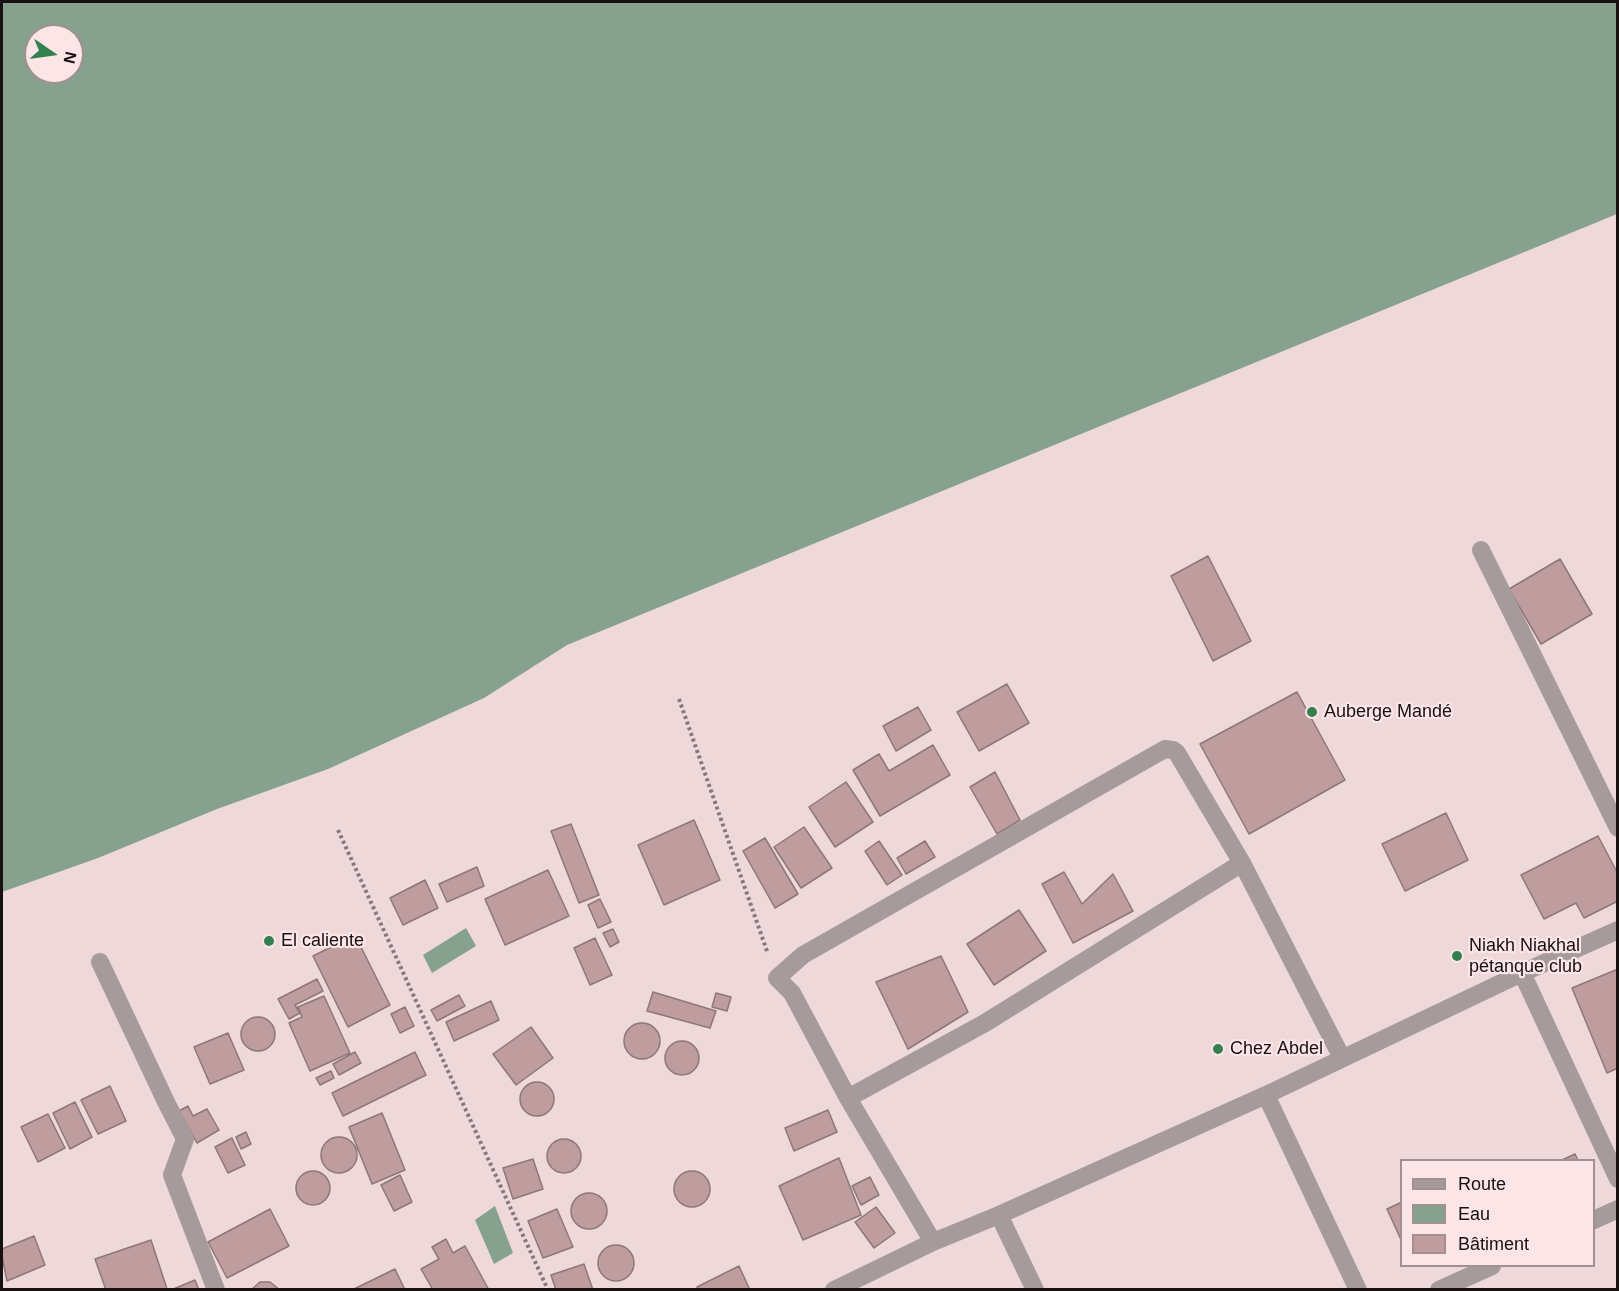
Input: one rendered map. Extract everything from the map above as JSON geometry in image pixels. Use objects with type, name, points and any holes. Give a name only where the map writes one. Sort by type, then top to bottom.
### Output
[{"type":"street","points":[[1481,550],[1617,828]]},
{"type":"street","points":[[933,1242],[848,1098],[792,993],[777,978],[802,955],[1026,830],[1157,753],[1166,749],[1177,753],[1242,863],[1342,1059]]},
{"type":"street","points":[[848,1098],[985,1023],[1242,863]]},
{"type":"street","points":[[834,1290],[933,1242],[999,1215],[1266,1095],[1617,930]]},
{"type":"street","points":[[100,962],[185,1139],[172,1175],[216,1290]]},
{"type":"street","points":[[1522,973],[1617,1179]]},
{"type":"street","points":[[1266,1095],[1358,1290]]},
{"type":"street","points":[[1595,1219],[1617,1209]]},
{"type":"street","points":[[999,1215],[1035,1290]]},
{"type":"street","points":[[1439,1290],[1490,1267]]},
{"type":"path","points":[[680,699],[777,978]]},
{"type":"path","points":[[338,830],[548,1290]]},
{"type":"water","points":[[2,2],[1617,2],[1617,214],[567,645],[484,698],[328,769],[217,809],[98,858],[2,892]]},
{"type":"water","points":[[466,928],[476,946],[432,973],[423,955]]},
{"type":"water","points":[[495,1206],[513,1253],[494,1264],[475,1220]]},
{"type":"building","points":[[1208,556],[1251,641],[1213,661],[1171,576]]},
{"type":"building","points":[[1560,559],[1592,614],[1541,644],[1509,589]]},
{"type":"building","points":[[1007,684],[1029,723],[979,751],[957,712]]},
{"type":"building","points":[[1297,692],[1345,780],[1249,834],[1200,744]]},
{"type":"building","points":[[918,707],[931,730],[896,751],[883,726]]},
{"type":"building","points":[[933,745],[950,775],[880,816],[853,770],[879,754],[889,771]]},
{"type":"building","points":[[995,772],[1020,820],[997,834],[970,787]]},
{"type":"building","points":[[846,782],[873,822],[835,847],[809,807]]},
{"type":"building","points":[[1446,813],[1468,860],[1405,891],[1382,844]]},
{"type":"building","points":[[694,820],[720,880],[664,905],[638,845]]},
{"type":"building","points":[[571,824],[599,895],[579,903],[551,831]]},
{"type":"building","points":[[804,827],[832,868],[801,888],[774,847]]},
{"type":"building","points":[[1598,836],[1618,874],[1618,901],[1584,918],[1576,903],[1544,919],[1521,875]]},
{"type":"building","points":[[765,838],[798,894],[775,908],[743,851]]},
{"type":"building","points":[[879,841],[902,875],[887,885],[865,851]]},
{"type":"building","points":[[925,841],[935,857],[906,874],[897,858]]},
{"type":"building","points":[[477,867],[484,886],[447,902],[439,884]]},
{"type":"building","points":[[548,870],[569,916],[505,945],[485,899]]},
{"type":"building","points":[[1064,872],[1082,904],[1113,874],[1133,911],[1073,943],[1042,884]]},
{"type":"building","points":[[425,880],[438,908],[403,925],[390,898]]},
{"type":"building","points":[[600,899],[611,922],[598,928],[588,905]]},
{"type":"building","points":[[1019,910],[1046,951],[994,985],[967,944]]},
{"type":"building","points":[[613,929],[619,942],[610,947],[603,933]]},
{"type":"building","points":[[355,935],[390,1005],[348,1027],[313,956]]},
{"type":"building","points":[[595,938],[612,975],[590,985],[574,948]]},
{"type":"building","points":[[941,956],[968,1012],[908,1049],[876,982]]},
{"type":"building","points":[[1618,969],[1618,1068],[1607,1073],[1572,988]]},
{"type":"building","points":[[317,979],[323,991],[295,1005],[300,1013],[289,1019],[278,999]]},
{"type":"building","points":[[653,992],[716,1011],[710,1028],[647,1011]]},
{"type":"building","points":[[716,993],[731,997],[727,1011],[712,1007]]},
{"type":"building","points":[[459,995],[465,1006],[437,1021],[431,1010]]},
{"type":"building","points":[[324,996],[350,1053],[310,1071],[289,1023],[302,1017],[298,1007]]},
{"type":"building","points":[[491,1001],[499,1020],[454,1041],[446,1022]]},
{"type":"building","points":[[405,1007],[414,1026],[400,1033],[391,1014]]},
{"type":"building","points":[[258,1017],[270,1022],[275,1034],[270,1046],[258,1051],[246,1046],[241,1034],[246,1022]]},
{"type":"building","points":[[642,1023],[654,1029],[660,1041],[654,1053],[642,1059],[630,1053],[624,1041],[630,1029]]},
{"type":"building","points":[[531,1027],[553,1058],[516,1085],[493,1054]]},
{"type":"building","points":[[228,1033],[244,1070],[210,1084],[194,1047]]},
{"type":"building","points":[[682,1041],[694,1046],[699,1058],[694,1070],[682,1075],[670,1070],[665,1058],[670,1046]]},
{"type":"building","points":[[355,1052],[361,1063],[339,1075],[333,1064]]},
{"type":"building","points":[[415,1052],[426,1075],[343,1116],[332,1093]]},
{"type":"building","points":[[331,1071],[334,1078],[320,1085],[316,1078]]},
{"type":"building","points":[[537,1082],[549,1087],[554,1099],[549,1111],[537,1116],[525,1111],[520,1099],[525,1087]]},
{"type":"building","points":[[110,1086],[126,1121],[98,1134],[81,1100]]},
{"type":"building","points":[[75,1102],[92,1137],[70,1149],[53,1113]]},
{"type":"building","points":[[188,1106],[193,1116],[207,1109],[219,1130],[197,1143],[179,1111]]},
{"type":"building","points":[[828,1110],[837,1132],[794,1151],[785,1128]]},
{"type":"building","points":[[382,1113],[405,1170],[372,1184],[349,1127]]},
{"type":"building","points":[[48,1114],[65,1148],[38,1162],[21,1127]]},
{"type":"building","points":[[246,1132],[251,1144],[241,1149],[236,1137]]},
{"type":"building","points":[[339,1137],[351,1143],[357,1155],[351,1167],[339,1173],[327,1167],[321,1155],[327,1143]]},
{"type":"building","points":[[232,1138],[245,1165],[228,1173],[215,1147]]},
{"type":"building","points":[[564,1139],[576,1144],[581,1156],[576,1168],[564,1173],[552,1168],[547,1156],[552,1144]]},
{"type":"building","points":[[1575,1154],[1578,1159],[1564,1159]]},
{"type":"building","points":[[839,1158],[861,1215],[803,1240],[779,1186]]},
{"type":"building","points":[[533,1159],[543,1189],[513,1199],[503,1168]]},
{"type":"building","points":[[313,1171],[325,1176],[330,1188],[325,1200],[313,1205],[301,1200],[296,1188],[301,1176]]},
{"type":"building","points":[[692,1171],[704,1177],[710,1189],[704,1201],[692,1207],[680,1201],[674,1189],[680,1177]]},
{"type":"building","points":[[400,1175],[412,1202],[394,1211],[381,1185]]},
{"type":"building","points":[[870,1177],[879,1195],[861,1205],[852,1186]]},
{"type":"building","points":[[589,1193],[601,1199],[607,1211],[601,1223],[589,1229],[577,1223],[571,1211],[577,1199]]},
{"type":"building","points":[[1400,1203],[1400,1238],[1387,1209]]},
{"type":"building","points":[[876,1207],[895,1233],[874,1248],[855,1222]]},
{"type":"building","points":[[270,1209],[289,1246],[227,1278],[208,1242]]},
{"type":"building","points":[[557,1209],[573,1247],[543,1258],[528,1221]]},
{"type":"building","points":[[34,1236],[45,1265],[7,1281],[2,1249]]},
{"type":"building","points":[[446,1239],[453,1253],[465,1246],[489,1290],[433,1290],[421,1269],[439,1259],[432,1247]]},
{"type":"building","points":[[151,1240],[167,1289],[106,1290],[95,1259]]},
{"type":"building","points":[[616,1245],[628,1251],[634,1263],[628,1275],[616,1281],[604,1275],[598,1263],[604,1251]]},
{"type":"building","points":[[584,1264],[593,1290],[556,1290],[551,1275]]},
{"type":"building","points":[[739,1266],[750,1290],[698,1290],[697,1287]]},
{"type":"building","points":[[395,1269],[405,1290],[352,1290]]},
{"type":"building","points":[[195,1280],[199,1290],[171,1290]]},
{"type":"building","points":[[260,1282],[270,1282],[280,1290],[251,1290]]},
{"type":"place","name":"Auberge Mandé","points":[[1312,712]]},
{"type":"place","name":"El caliente","points":[[269,941]]},
{"type":"place","name":"Niakh Niakhal pétanque club","points":[[1457,956]]},
{"type":"place","name":"Chez Abdel","points":[[1218,1049]]}]
